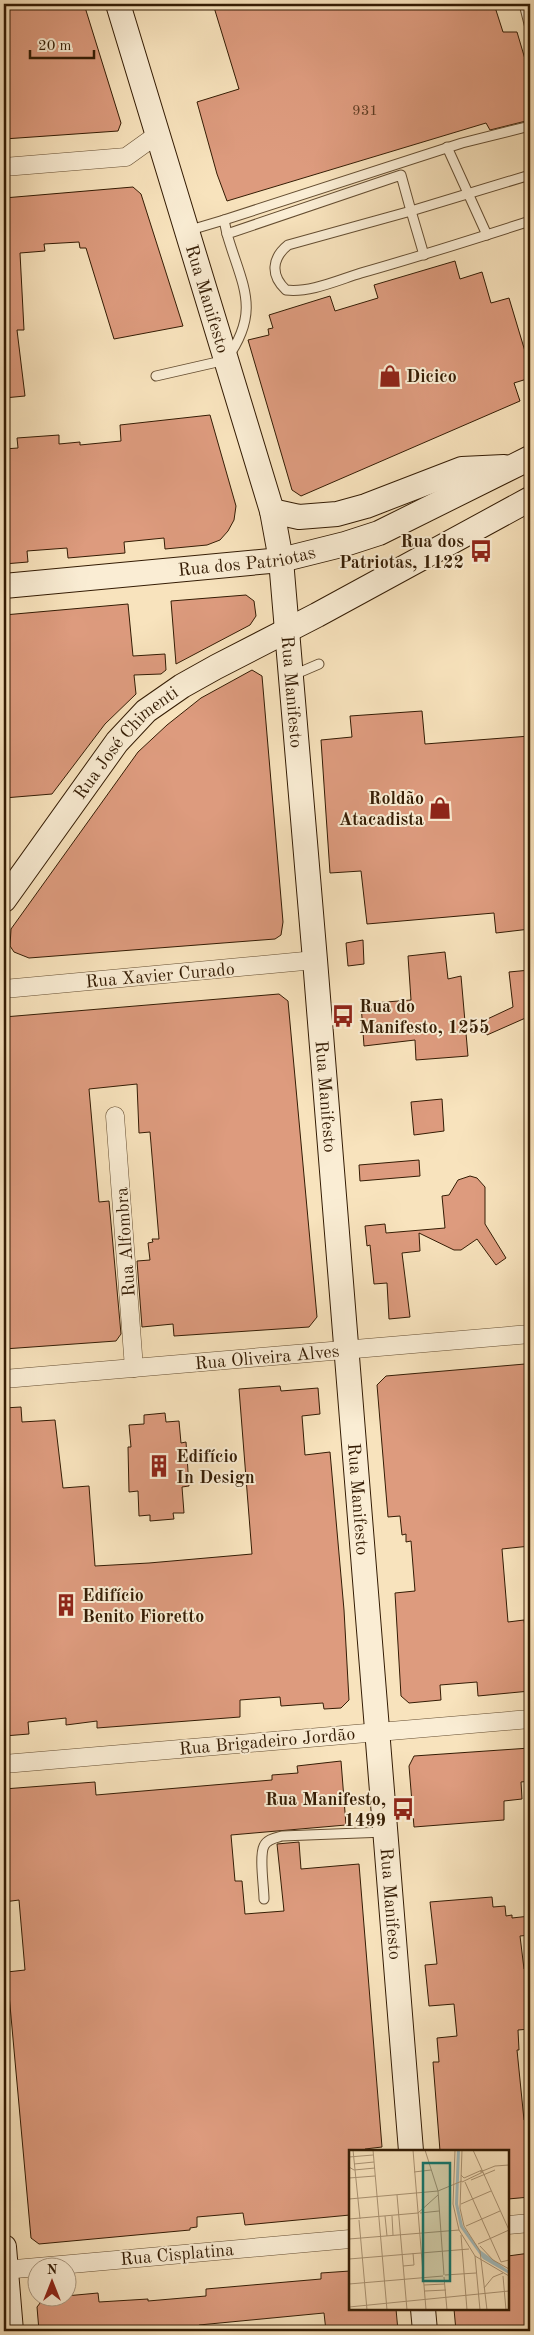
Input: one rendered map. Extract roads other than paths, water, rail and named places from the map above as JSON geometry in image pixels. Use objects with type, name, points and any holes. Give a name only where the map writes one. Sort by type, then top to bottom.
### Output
[{"type":"main road","name":"Rua Manifesto","points":[[118,4],[272,512],[281,560],[411,2150]]},
{"type":"main road","points":[[272,512],[299,517],[337,514],[366,506],[462,469],[522,462]]},
{"type":"main road","name":"Rua dos Patriotas","points":[[4,586],[281,560],[345,544],[379,533],[522,462]]},
{"type":"main road","points":[[287,631],[530,499]]},
{"type":"main road","name":"Rua José Chimenti","points":[[4,900],[102,761],[130,726],[182,686],[287,631]]},
{"type":"main road","points":[[4,2262],[11,2331]]},
{"type":"main road","points":[[424,2310],[425,2331]]},
{"type":"street","points":[[4,168],[126,157],[158,134]]},
{"type":"street","name":"Rua Xavier Curado","points":[[4,989],[315,960]]},
{"type":"street","name":"Rua Alfombra","points":[[115,1116],[134,1368]]},
{"type":"street","name":"Rua Oliveira Alves","points":[[4,1379],[530,1334]]},
{"type":"street","name":"Rua Brigadeiro Jordão","points":[[4,1764],[530,1719]]},
{"type":"street","points":[[509,2225],[530,2223]]},
{"type":"street","name":"Rua Cisplatina","points":[[4,2262],[349,2239]]},
{"type":"lane","points":[[524,4],[530,28]]},
{"type":"lane","points":[[186,231],[447,148],[530,126]]},
{"type":"lane","points":[[447,148],[487,235]]},
{"type":"lane","points":[[227,234],[401,175],[424,255]]},
{"type":"lane","points":[[530,175],[411,211],[288,245],[278,253],[274,262],[278,277],[286,290],[294,291],[424,255],[530,221]]},
{"type":"lane","points":[[156,376],[226,360],[238,344],[248,311],[246,293],[224,220]]},
{"type":"lane","points":[[291,676],[319,664]]},
{"type":"lane","points":[[264,1899],[262,1853],[264,1845],[270,1840],[282,1836],[386,1832]]},
{"type":"place","name":"Dicico","points":[[390,376]]},
{"type":"place","name":"Rua dos Patriotas, 1122","points":[[481,551]]},
{"type":"place","name":"Roldão Atacadista","points":[[440,808]]},
{"type":"place","name":"Rua do Manifesto, 1255","points":[[343,1016]]},
{"type":"place","name":"Edifício In Design","points":[[159,1466]]},
{"type":"place","name":"Edifício Benito Fioretto","points":[[66,1605]]},
{"type":"place","name":"Rua Manifesto, 1499","points":[[403,1809]]}]
